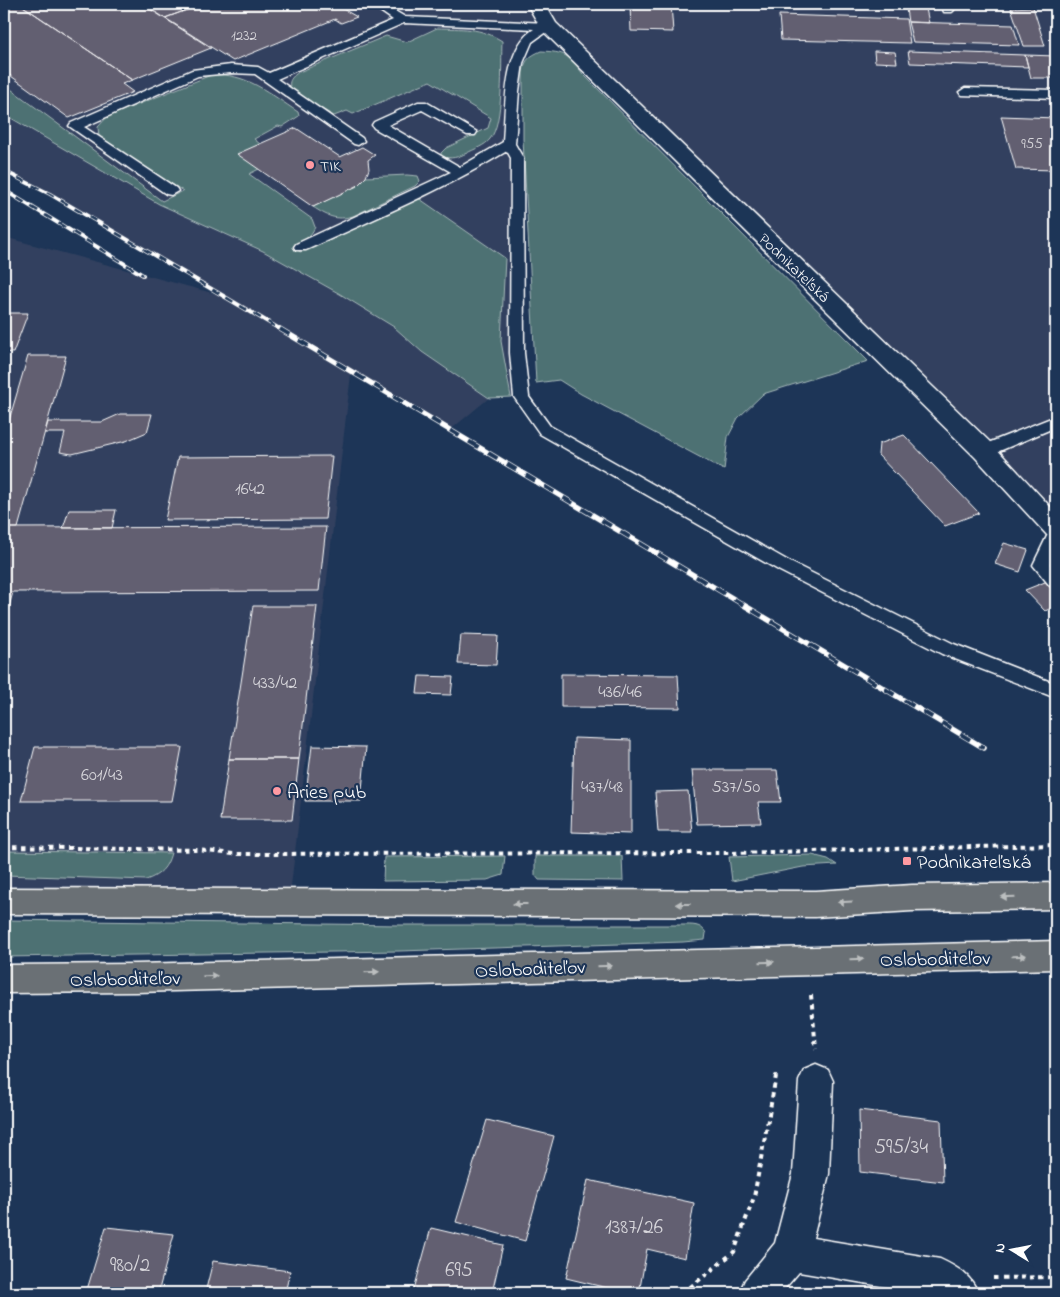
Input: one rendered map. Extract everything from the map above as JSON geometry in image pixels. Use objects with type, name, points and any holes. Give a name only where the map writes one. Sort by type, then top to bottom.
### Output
[{"type":"main road","points":[[4,901],[289,904],[815,904],[912,898],[1056,896]]},
{"type":"main road","name":"Osloboditeľov","points":[[4,979],[136,978],[1056,955]]},
{"type":"street","name":"Podnikateľská","points":[[536,4],[548,26],[984,451],[1056,529]]},
{"type":"street","points":[[758,1293],[791,1252],[811,1174],[816,1082]]},
{"type":"street","points":[[791,1252],[950,1286]]},
{"type":"lane","points":[[375,4],[402,20]]},
{"type":"lane","points":[[268,78],[402,20],[548,26]]},
{"type":"lane","points":[[548,26],[531,36],[525,42],[521,52],[516,72],[509,144],[517,158],[517,352],[522,397],[545,430],[795,572],[948,649],[1056,691]]},
{"type":"lane","points":[[171,192],[76,126],[196,73],[231,70],[258,71],[358,141]]},
{"type":"lane","points":[[965,92],[1056,94]]},
{"type":"lane","points":[[460,172],[378,126],[422,105],[471,132]]},
{"type":"lane","points":[[301,247],[460,172],[509,144]]},
{"type":"lane","points":[[984,451],[1056,421]]},
{"type":"lane","points":[[1056,534],[1040,565],[1056,582]]},
{"type":"path","points":[[4,847],[198,850],[233,854],[702,853],[1056,845]]},
{"type":"path","points":[[811,992],[816,1034]]},
{"type":"path","points":[[683,1293],[734,1252],[754,1197],[776,1076],[816,1082]]},
{"type":"path","points":[[950,1286],[1056,1278]]},
{"type":"shaded area","points":[[4,4],[1056,4],[1056,529],[984,451],[547,26],[525,42],[509,144],[517,158],[522,397],[489,398],[449,431],[351,374],[289,903],[4,901],[4,237],[216,294],[4,168]]},
{"type":"green space","points":[[437,28],[478,31],[494,36],[502,41],[500,107],[494,131],[485,144],[457,157],[441,156],[441,153],[446,148],[488,128],[491,118],[430,81],[353,114],[347,111],[334,116],[291,89],[290,80],[299,72],[386,36],[407,42]]},
{"type":"green space","points":[[541,51],[556,52],[570,59],[868,361],[763,394],[738,418],[728,437],[724,470],[581,394],[559,380],[536,383],[523,139],[523,72],[525,64],[529,59]]},
{"type":"green space","points":[[211,75],[224,75],[247,81],[298,112],[299,116],[282,127],[278,126],[254,139],[260,144],[259,169],[249,174],[312,219],[315,227],[311,234],[293,246],[300,252],[417,197],[505,258],[501,341],[511,397],[489,398],[422,352],[394,327],[340,294],[263,251],[159,204],[4,114],[4,84],[162,201],[183,191],[107,144],[99,137],[98,127],[107,117]]},
{"type":"green space","points":[[418,176],[420,181],[415,186],[353,216],[332,217],[313,207],[357,186],[366,177]]},
{"type":"green space","points":[[4,851],[171,853],[162,870],[146,880],[5,875]]},
{"type":"green space","points":[[812,855],[828,859],[837,865],[803,867],[732,881],[729,857]]},
{"type":"green space","points":[[505,856],[503,875],[487,880],[383,881],[384,857]]},
{"type":"green space","points":[[535,856],[622,856],[623,881],[539,880],[535,875]]},
{"type":"green space","points":[[4,920],[400,925],[690,925],[699,927],[706,933],[705,940],[683,942],[399,951],[4,957]]},
{"type":"building","points":[[4,4],[20,4],[132,80],[122,84],[133,92],[69,118],[4,71]]},
{"type":"building","points":[[20,4],[142,4],[211,48],[132,80]]},
{"type":"building","points":[[142,4],[203,4],[165,18]]},
{"type":"building","points":[[203,4],[334,4],[357,17],[341,23],[335,19],[233,61],[165,18]]},
{"type":"building","points":[[630,4],[671,4],[673,32],[631,31]]},
{"type":"building","points":[[899,4],[925,4],[929,23],[908,22],[906,9]]},
{"type":"building","points":[[1033,7],[1045,46],[1024,46],[1011,8]]},
{"type":"building","points":[[779,15],[906,19],[910,43],[781,40]]},
{"type":"building","points":[[908,22],[1013,25],[1019,45],[913,42]]},
{"type":"building","points":[[874,51],[895,52],[897,63],[875,62]]},
{"type":"building","points":[[908,51],[1025,55],[1028,67],[910,63]]},
{"type":"building","points":[[1025,55],[1056,56],[1056,78],[1031,78]]},
{"type":"building","points":[[1001,116],[1056,118],[1056,170],[1016,169]]},
{"type":"building","name":"TIK","points":[[296,128],[340,157],[362,147],[375,155],[368,160],[369,169],[366,177],[357,186],[313,207],[237,154]]},
{"type":"building","points":[[4,313],[28,313],[13,353],[4,352]]},
{"type":"building","points":[[28,356],[66,356],[18,528],[4,528],[4,437]]},
{"type":"building","points":[[120,414],[152,414],[147,432],[126,441],[72,454],[60,452],[65,433],[45,433],[48,422],[102,422]]},
{"type":"building","points":[[904,435],[979,513],[945,526],[878,455],[879,444]]},
{"type":"building","points":[[332,456],[325,519],[165,520],[178,457]]},
{"type":"building","points":[[69,510],[116,510],[112,528],[63,528]]},
{"type":"building","points":[[326,527],[319,591],[13,592],[4,625],[4,528]]},
{"type":"building","points":[[1004,543],[1028,550],[1020,572],[995,564]]},
{"type":"building","points":[[1050,580],[1056,586],[1056,606],[1045,611],[1025,590]]},
{"type":"building","points":[[253,606],[317,606],[299,759],[229,759]]},
{"type":"building","points":[[461,635],[498,636],[496,665],[458,664]]},
{"type":"building","points":[[561,674],[678,675],[680,708],[561,707]]},
{"type":"building","points":[[419,676],[453,677],[451,695],[417,694]]},
{"type":"building","points":[[574,738],[631,740],[631,834],[571,832]]},
{"type":"building","points":[[312,746],[366,747],[361,801],[305,801]]},
{"type":"building","points":[[35,747],[182,747],[172,801],[21,801]]},
{"type":"building","points":[[229,759],[299,759],[292,820],[220,820]]},
{"type":"building","points":[[692,770],[777,770],[781,802],[758,802],[761,823],[697,824]]},
{"type":"building","points":[[688,791],[692,832],[658,832],[655,792]]},
{"type":"building","points":[[859,1110],[941,1120],[943,1182],[860,1172]]},
{"type":"building","points":[[487,1120],[554,1136],[525,1241],[456,1222]]},
{"type":"building","points":[[588,1180],[694,1203],[685,1258],[647,1249],[639,1293],[628,1293],[566,1278]]},
{"type":"building","points":[[106,1227],[174,1234],[158,1293],[86,1293]]},
{"type":"building","points":[[431,1228],[503,1245],[492,1293],[413,1293]]},
{"type":"building","points":[[213,1261],[290,1271],[285,1293],[205,1293]]},
{"type":"railway","points":[[4,171],[50,194],[283,331]]},
{"type":"railway","points":[[4,190],[143,275]]},
{"type":"railway","points":[[280,329],[984,748]]},
{"type":"place","name":"TIK","points":[[310,165]]},
{"type":"place","name":"Aries pub","points":[[277,791]]},
{"type":"place","name":"Podnikateľská","points":[[907,861]]}]
